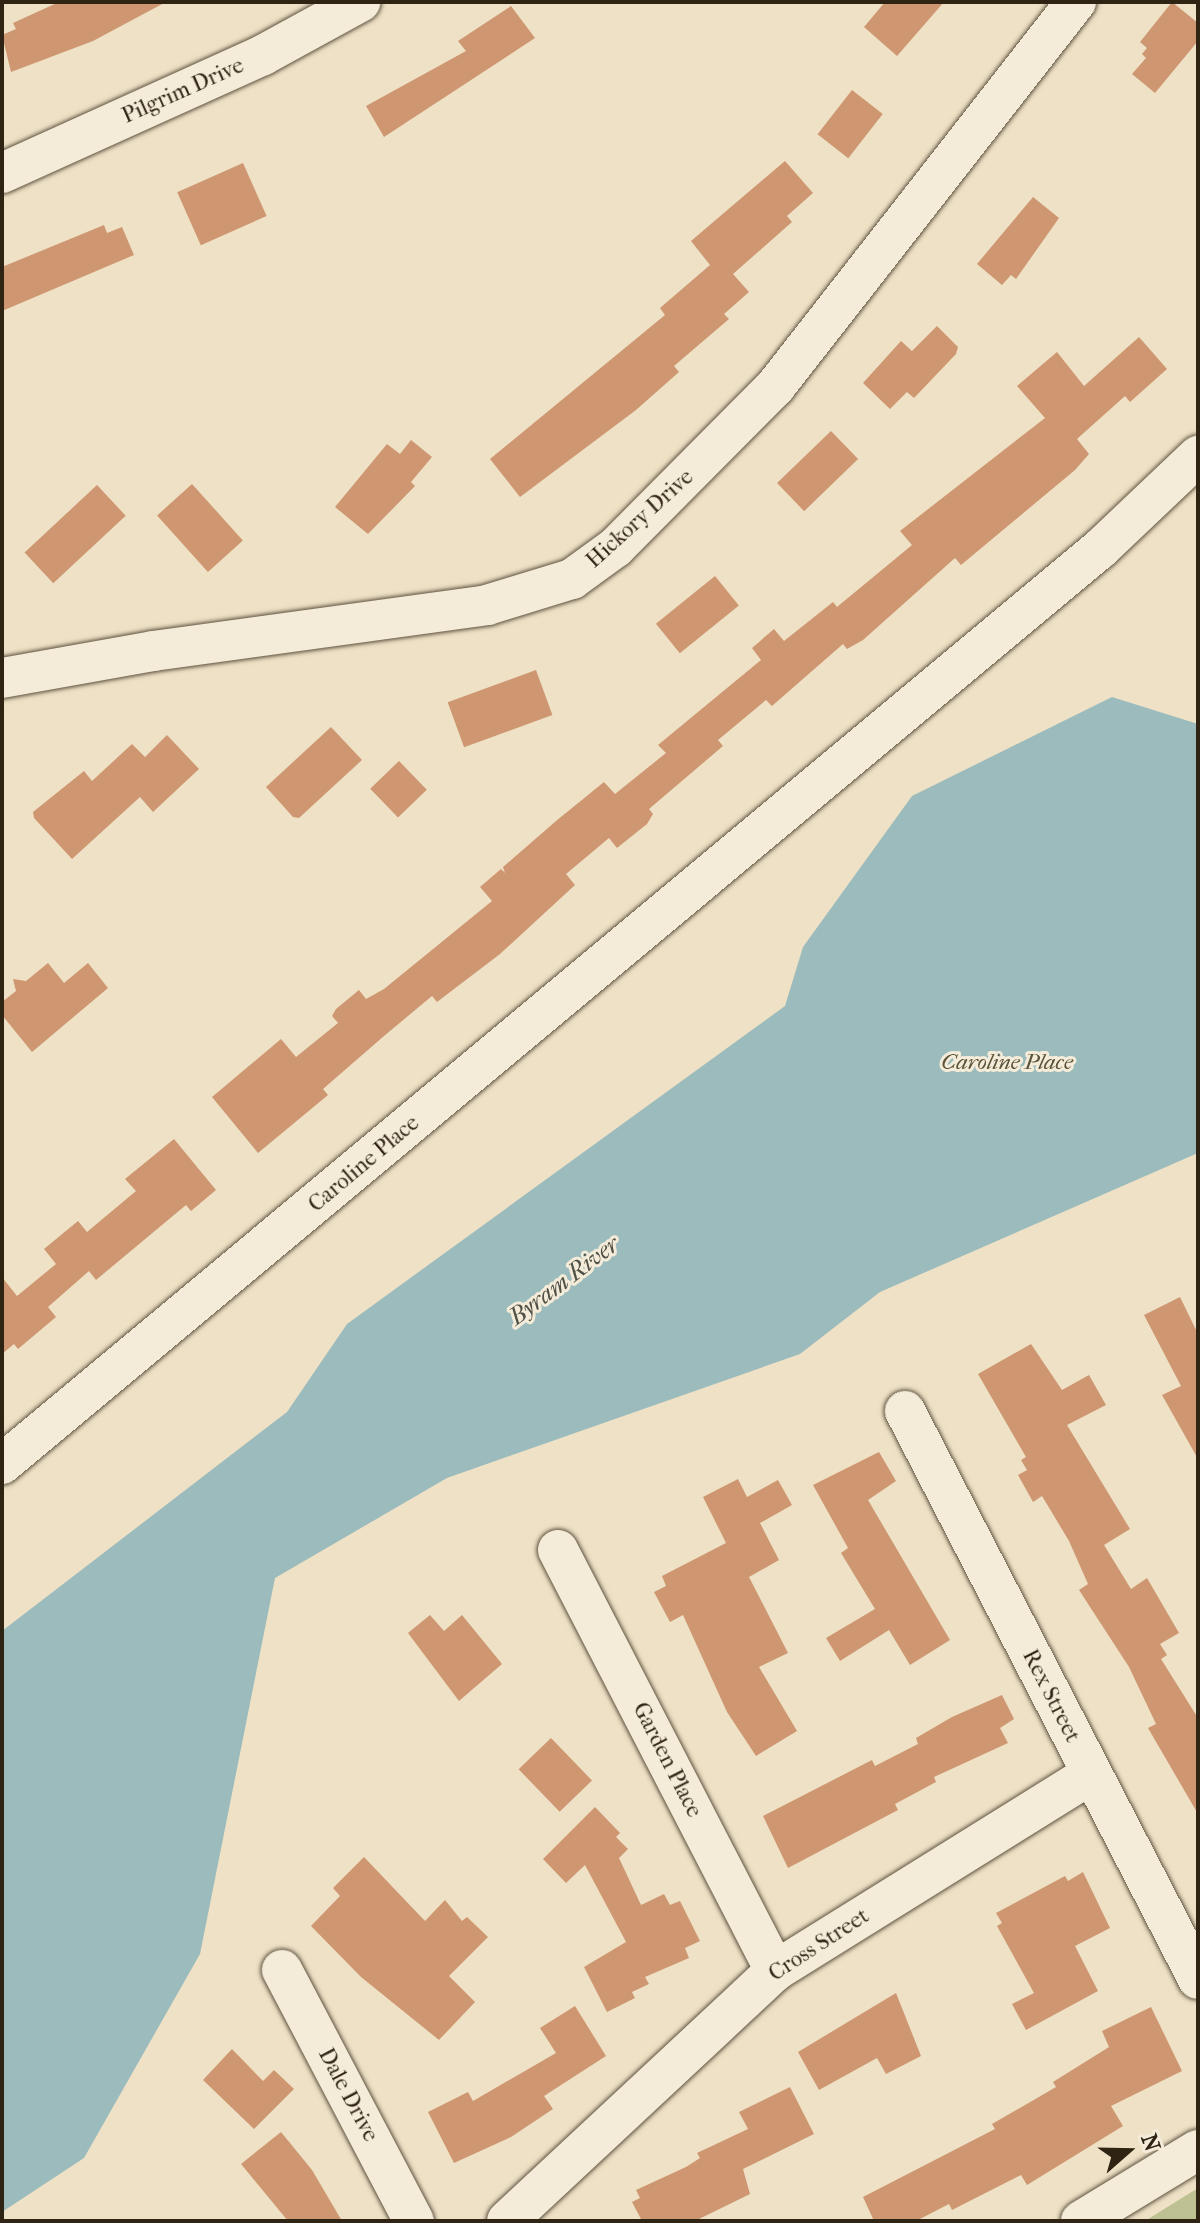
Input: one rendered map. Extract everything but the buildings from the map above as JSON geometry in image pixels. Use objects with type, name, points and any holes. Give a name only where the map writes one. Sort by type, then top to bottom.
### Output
[{"type":"street","name":"Pilgrim Drive","points":[[2,173],[263,55],[360,2]]},
{"type":"street","name":"Hickory Drive","points":[[2,678],[153,651],[487,605],[572,579],[616,547],[775,387],[1076,2]]},
{"type":"street","name":"Caroline Place","points":[[2,1464],[1101,548],[1198,456]]},
{"type":"street","name":"Rex Street","points":[[905,1411],[1198,1979]]},
{"type":"street","name":"Garden Place","points":[[558,1550],[775,1971]]},
{"type":"street","name":"Cross Street","points":[[507,2221],[775,1971],[1091,1774]]},
{"type":"street","name":"Dale Drive","points":[[282,1970],[414,2221]]},
{"type":"street","points":[[1081,2221],[1198,2150]]},
{"type":"green space","points":[[1198,2188],[1198,2221],[1145,2221]]},
{"type":"water","name":"Caroline Place","points":[[1112,697],[1198,724],[1198,1153],[880,1292],[800,1354],[447,1478],[275,1578],[200,1954],[84,2158],[2,2212],[2,1631],[287,1412],[347,1324],[785,1006],[803,947],[912,796]]},
{"type":"water label","name":"Byram River","points":[[564,1281]]}]
